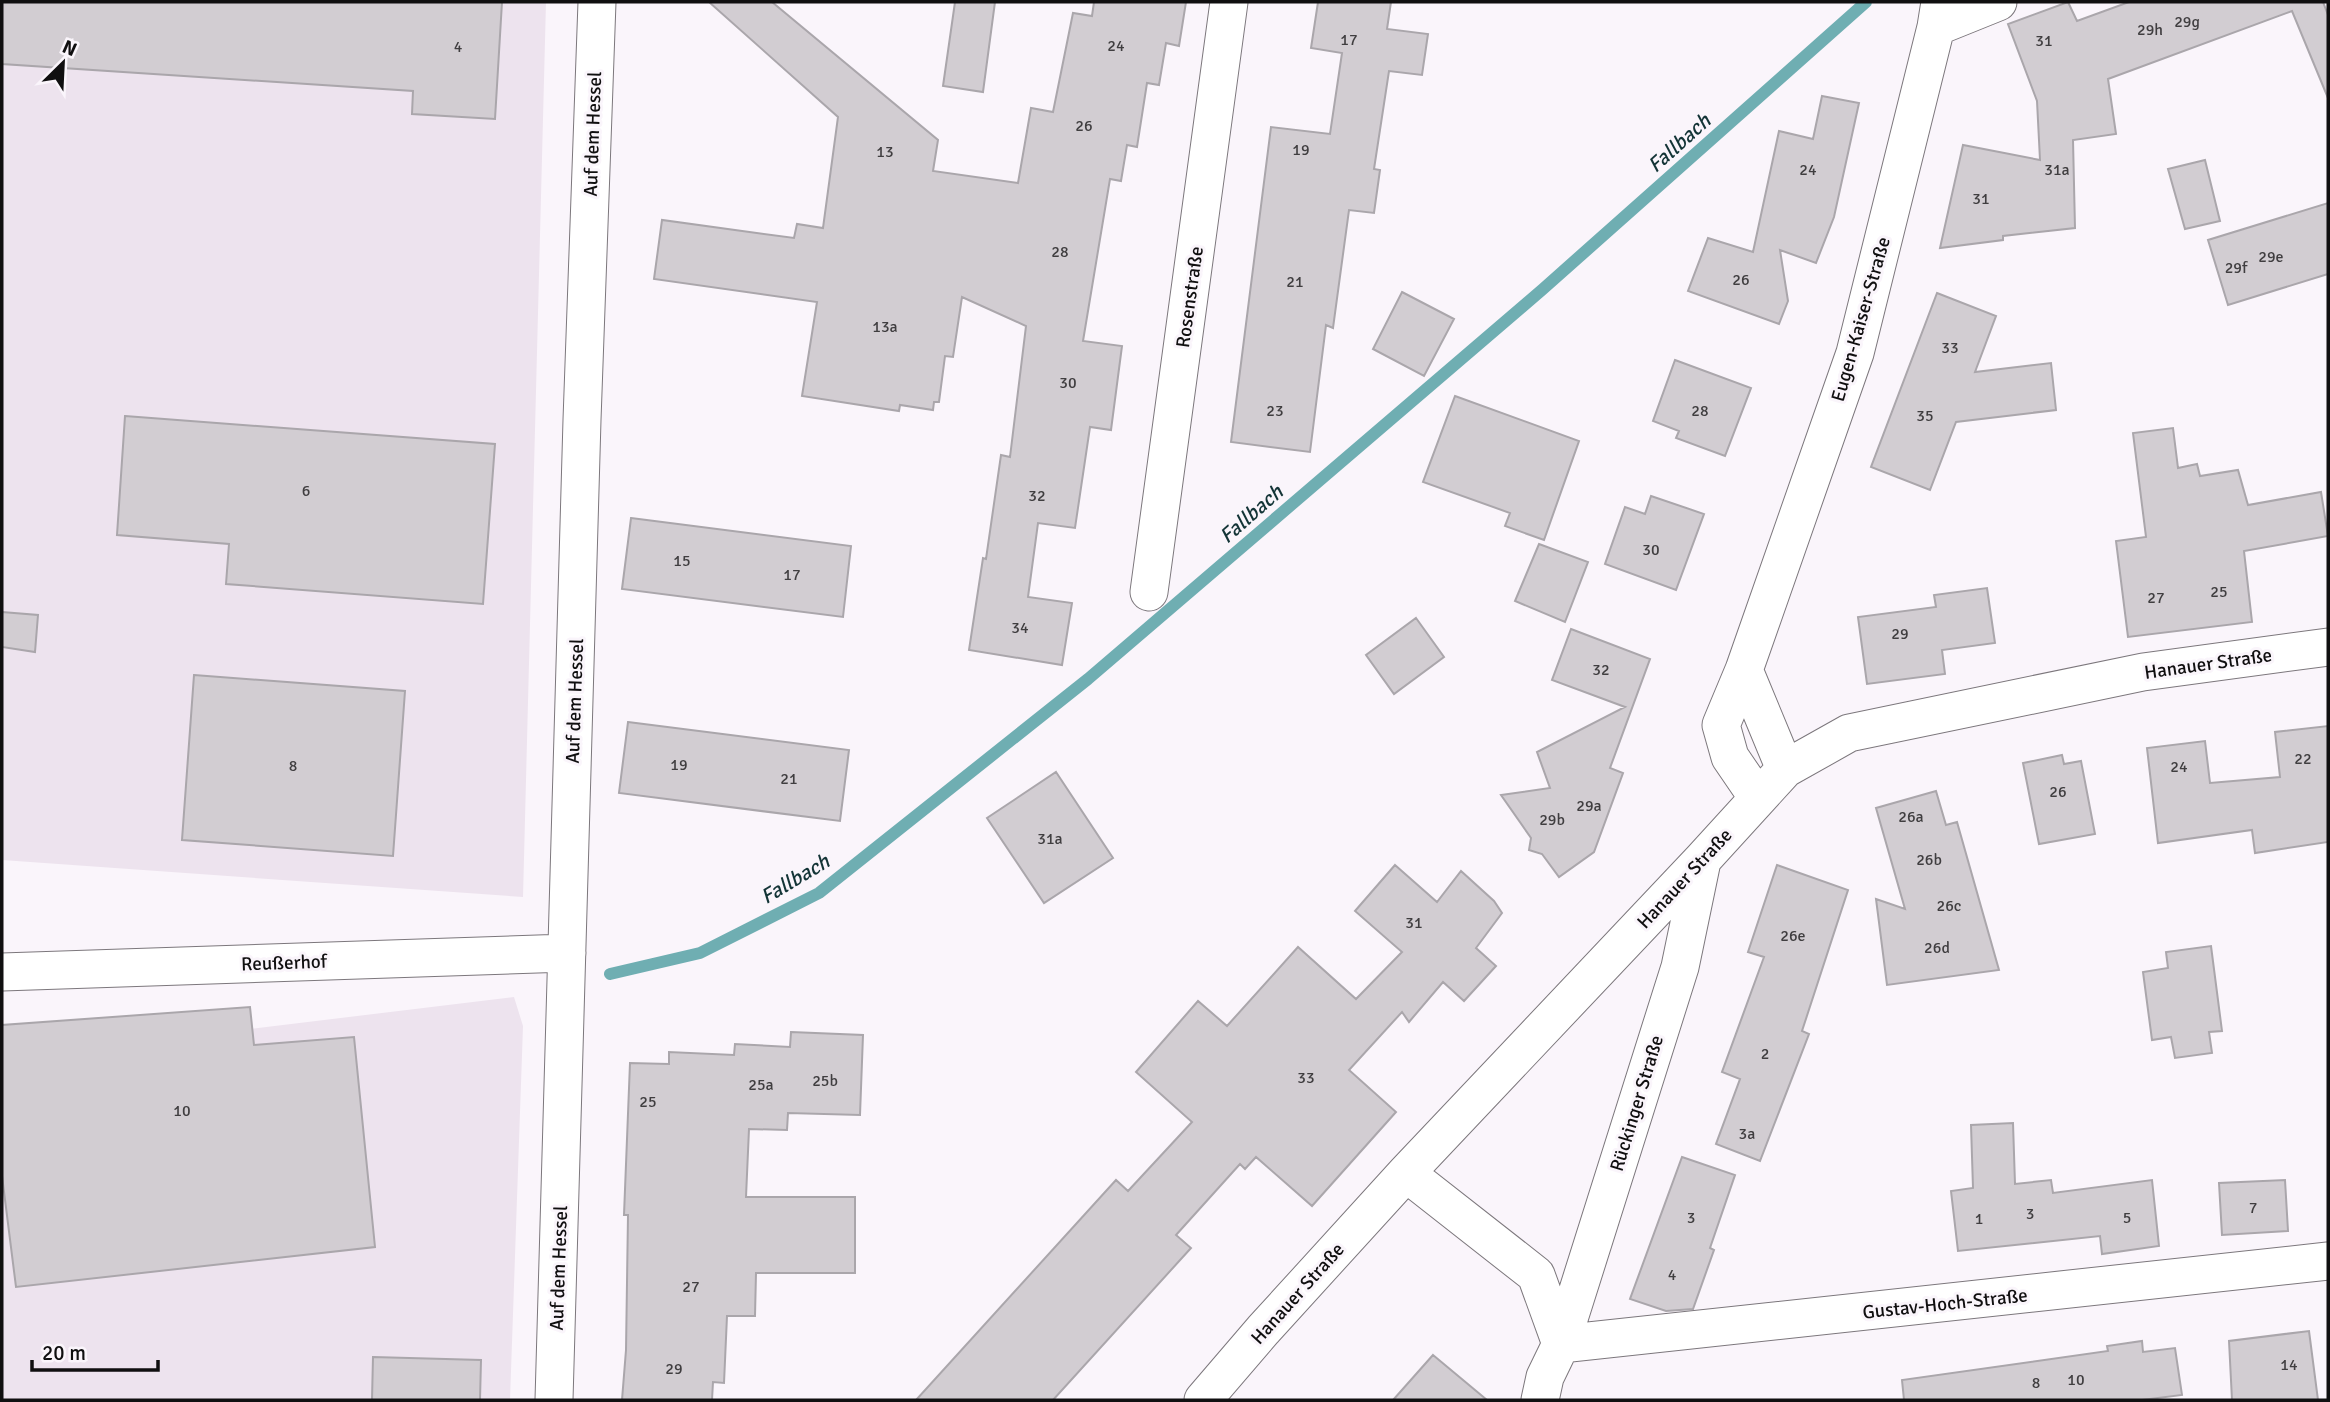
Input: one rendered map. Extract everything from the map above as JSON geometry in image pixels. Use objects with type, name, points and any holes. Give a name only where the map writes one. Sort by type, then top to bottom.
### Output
[{"type":"street","name":"Auf dem Hessel","points":[[554,1400],[597,2]]},
{"type":"street","name":"Rosenstraße","points":[[1149,592],[1229,2]]},
{"type":"street","points":[[1938,14],[1998,2]]},
{"type":"street","name":"Eugen-Kaiser-Straße","points":[[1758,798],[1730,757],[1721,725],[1744,670],[1855,353],[1938,14]]},
{"type":"street","name":"Hanauer Straße","points":[[1203,1400],[1406,1173],[1785,769],[1849,733],[2143,672],[2328,647]]},
{"type":"street","points":[[1744,670],[1785,769]]},
{"type":"street","name":"Rückinger Straße","points":[[1540,1400],[1545,1377],[1561,1344],[1680,967],[1702,860]]},
{"type":"street","name":"Reußerhof","points":[[2,972],[567,953]]},
{"type":"street","points":[[1406,1173],[1536,1275],[1561,1344]]},
{"type":"street","name":"Gustav-Hoch-Straße","points":[[1561,1344],[2328,1262]]},
{"type":"shaded area","points":[[2,2],[546,2],[523,897],[2,860]]},
{"type":"shaded area","points":[[514,997],[523,1026],[510,1400],[2,1400],[2,1059]]},
{"type":"building","points":[[2,2],[502,2],[495,119],[412,114],[413,91],[2,64]]},
{"type":"building","points":[[709,2],[772,2],[938,140],[933,171],[1018,183],[1031,108],[1053,112],[1073,13],[1092,16],[1094,2],[1186,2],[1179,46],[1166,43],[1159,85],[1147,83],[1137,147],[1127,145],[1121,181],[1110,179],[1083,341],[1122,346],[1111,430],[1090,427],[1075,528],[1038,523],[1028,597],[1072,603],[1062,665],[969,650],[1001,455],[1010,457],[1026,326],[962,297],[953,357],[945,356],[939,402],[934,402],[933,410],[900,405],[899,411],[802,396],[817,302],[654,279],[662,220],[794,238],[797,224],[823,228],[838,117]]},
{"type":"building","points":[[955,2],[995,2],[983,92],[943,86]]},
{"type":"building","points":[[1318,2],[1391,2],[1387,29],[1428,34],[1422,75],[1389,71],[1374,169],[1380,170],[1374,213],[1349,210],[1333,328],[1326,325],[1310,452],[1231,442],[1271,127],[1330,134],[1342,53],[1311,48]]},
{"type":"building","points":[[2068,2],[2077,21],[2129,2],[2323,2],[2328,15],[2328,98],[2292,11],[2108,79],[2116,134],[2073,140],[2075,228],[2003,236],[2003,240],[1940,248],[1963,145],[2040,160],[2037,101],[2008,24]]},
{"type":"building","points":[[1822,96],[1859,103],[1834,217],[1816,263],[1780,250],[1788,301],[1779,324],[1688,291],[1708,238],[1753,252],[1779,131],[1813,139]]},
{"type":"building","points":[[2205,160],[2220,221],[2185,229],[2168,169]]},
{"type":"building","points":[[2328,203],[2328,274],[2228,305],[2208,240]]},
{"type":"building","points":[[1402,292],[1454,319],[1424,376],[1373,349]]},
{"type":"building","points":[[1937,293],[1996,316],[1975,372],[2051,363],[2056,410],[1956,422],[1930,490],[1871,467]]},
{"type":"building","points":[[1675,360],[1751,388],[1725,456],[1676,438],[1679,431],[1653,421]]},
{"type":"building","points":[[1455,396],[1579,441],[1544,540],[1505,526],[1510,513],[1423,482]]},
{"type":"building","points":[[125,416],[495,444],[483,604],[226,584],[229,544],[117,535]]},
{"type":"building","points":[[2173,428],[2178,468],[2197,464],[2200,476],[2238,470],[2248,505],[2321,492],[2328,536],[2244,551],[2252,622],[2128,637],[2116,541],[2146,537],[2133,433]]},
{"type":"building","points":[[1651,496],[1704,514],[1676,590],[1605,564],[1625,507],[1645,514]]},
{"type":"building","points":[[631,518],[851,546],[843,617],[622,589]]},
{"type":"building","points":[[1539,544],[1588,562],[1565,622],[1515,601]]},
{"type":"building","points":[[1987,588],[1995,643],[1942,650],[1945,674],[1867,684],[1858,617],[1936,607],[1934,595]]},
{"type":"building","points":[[2,612],[38,615],[35,652],[2,647]]},
{"type":"building","points":[[1416,618],[1444,657],[1394,694],[1366,655]]},
{"type":"building","points":[[1571,629],[1650,659],[1610,768],[1623,773],[1594,852],[1559,877],[1542,854],[1529,850],[1531,838],[1501,795],[1550,788],[1537,752],[1625,707],[1552,680]]},
{"type":"building","points":[[194,675],[405,691],[393,856],[182,840]]},
{"type":"building","points":[[628,722],[849,750],[840,821],[619,793]]},
{"type":"building","points":[[2328,726],[2328,842],[2255,853],[2252,830],[2158,843],[2147,748],[2205,741],[2210,783],[2280,777],[2275,732]]},
{"type":"building","points":[[2062,755],[2064,764],[2081,761],[2095,834],[2039,844],[2023,763]]},
{"type":"building","points":[[1056,772],[1113,858],[1044,903],[987,818]]},
{"type":"building","points":[[1936,791],[1946,825],[1957,822],[1999,970],[1887,985],[1876,899],[1905,909],[1876,808]]},
{"type":"building","points":[[1395,865],[1437,902],[1461,871],[1494,901],[1502,913],[1476,948],[1496,966],[1464,1001],[1443,982],[1409,1022],[1402,1012],[1349,1070],[1396,1112],[1312,1206],[1256,1157],[1245,1169],[1240,1164],[1176,1235],[1191,1248],[1053,1400],[916,1400],[1116,1180],[1128,1191],[1192,1122],[1136,1072],[1198,1001],[1227,1026],[1298,947],[1356,999],[1402,952],[1355,911]]},
{"type":"building","points":[[1777,865],[1848,890],[1802,1031],[1809,1034],[1760,1161],[1716,1144],[1740,1079],[1722,1072],[1764,957],[1748,952]]},
{"type":"building","points":[[2211,946],[2222,1031],[2209,1032],[2212,1053],[2175,1058],[2171,1037],[2152,1040],[2143,972],[2168,968],[2166,952]]},
{"type":"building","points":[[250,1007],[254,1045],[354,1037],[375,1247],[16,1287],[2,1176],[2,1025]]},
{"type":"building","points":[[791,1032],[863,1035],[860,1115],[788,1113],[787,1130],[749,1129],[746,1197],[855,1197],[855,1273],[756,1273],[755,1316],[727,1316],[724,1383],[713,1382],[712,1400],[622,1400],[626,1350],[628,1215],[624,1215],[630,1063],[669,1064],[669,1052],[734,1055],[735,1044],[790,1047]]},
{"type":"building","points":[[2013,1123],[2015,1184],[2051,1180],[2053,1193],[2152,1180],[2159,1246],[2102,1254],[2100,1236],[1958,1251],[1951,1191],[1973,1188],[1971,1125]]},
{"type":"building","points":[[1682,1157],[1735,1175],[1710,1248],[1714,1250],[1693,1309],[1666,1311],[1630,1299]]},
{"type":"building","points":[[2285,1180],[2288,1231],[2222,1235],[2219,1183]]},
{"type":"building","points":[[2309,1331],[2318,1400],[2232,1400],[2229,1341]]},
{"type":"building","points":[[2142,1341],[2143,1352],[2175,1348],[2182,1395],[2142,1400],[1904,1400],[1902,1380],[2108,1351],[2107,1346]]},
{"type":"building","points":[[1433,1355],[1487,1400],[1393,1400]]},
{"type":"building","points":[[373,1357],[481,1360],[480,1400],[372,1400]]},
{"type":"waterway","name":"Fallbach","points":[[610,974],[700,953],[819,893],[1088,679],[1543,289],[1866,2]]}]
